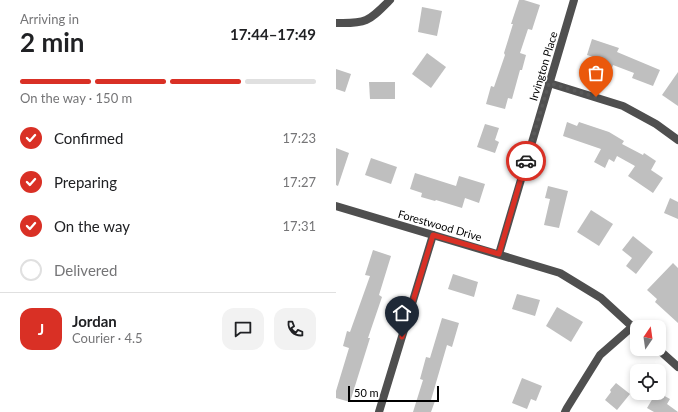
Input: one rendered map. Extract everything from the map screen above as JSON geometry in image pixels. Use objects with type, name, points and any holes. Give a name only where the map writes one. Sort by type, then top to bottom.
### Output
[{"type":"street","points":[[336,23],[358,23],[373,17],[390,0]]},
{"type":"street","name":"Irvington Place","points":[[499,254],[574,0]]},
{"type":"street","points":[[549,83],[623,106],[656,124],[678,140]]},
{"type":"street","name":"Forestwood Drive","points":[[336,206],[560,273],[601,298],[630,325]]},
{"type":"street","points":[[379,412],[433,235]]},
{"type":"street","points":[[565,412],[566,408],[600,356],[630,332]]},
{"type":"street","points":[[666,356],[678,367]]},
{"type":"building","points":[[519,0],[540,5],[532,30],[528,29],[520,53],[526,55],[522,70],[520,70],[512,99],[508,98],[505,109],[486,104],[491,86],[494,87],[505,55],[504,53],[513,24],[511,24]]},
{"type":"building","points":[[422,7],[442,11],[437,36],[418,32]]},
{"type":"building","points":[[592,39],[619,48],[617,52],[660,70],[653,86],[632,78],[634,73],[613,65],[612,68],[602,65],[603,60],[587,55]]},
{"type":"building","points":[[427,53],[446,67],[431,88],[412,74]]},
{"type":"building","points":[[336,69],[351,74],[345,92],[336,89]]},
{"type":"building","points":[[678,72],[678,106],[662,95]]},
{"type":"building","points":[[369,82],[395,82],[395,99],[370,99]]},
{"type":"building","points":[[567,122],[577,126],[579,122],[609,132],[624,141],[622,144],[643,155],[644,153],[656,161],[651,170],[663,178],[653,193],[628,176],[635,166],[617,156],[614,162],[609,159],[605,168],[594,162],[601,149],[563,136]]},
{"type":"building","points":[[485,124],[499,128],[495,140],[499,142],[495,153],[477,147]]},
{"type":"building","points":[[336,148],[349,153],[338,186],[336,185]]},
{"type":"building","points":[[371,158],[397,167],[391,184],[365,175]]},
{"type":"building","points":[[415,173],[456,186],[459,176],[485,184],[479,203],[465,198],[462,208],[421,197],[422,193],[410,189]]},
{"type":"building","points":[[548,186],[568,191],[559,228],[544,225],[550,199],[545,198]]},
{"type":"building","points":[[670,198],[678,202],[678,219],[664,213]]},
{"type":"building","points":[[591,210],[613,224],[599,246],[577,232]]},
{"type":"building","points":[[633,236],[653,252],[636,274],[626,266],[632,258],[622,250]]},
{"type":"building","points":[[373,250],[391,256],[379,295],[382,297],[368,338],[370,338],[350,402],[336,398],[336,391],[349,348],[343,346],[347,331],[350,332],[370,276],[365,275]]},
{"type":"building","points":[[673,263],[678,268],[678,323],[655,302],[657,299],[647,290]]},
{"type":"building","points":[[453,274],[478,282],[474,297],[448,289]]},
{"type":"building","points":[[517,294],[540,300],[535,316],[512,309]]},
{"type":"building","points":[[557,307],[583,322],[571,342],[546,326]]},
{"type":"building","points":[[442,318],[459,323],[452,347],[447,345],[431,400],[435,401],[431,412],[413,412],[423,380],[420,379],[426,357],[430,358]]},
{"type":"building","points":[[522,378],[542,386],[536,401],[531,399],[527,409],[512,403]]},
{"type":"building","points":[[616,383],[630,394],[617,410],[605,400],[611,392],[610,390]]},
{"type":"building","points":[[666,397],[670,399],[667,404],[678,412],[654,412],[647,408],[652,400],[666,400]]},
{"type":"way so far","points":[[526,161],[549,83],[596,97]]},
{"type":"route","points":[[402,337],[433,235],[499,254],[526,161]]}]
